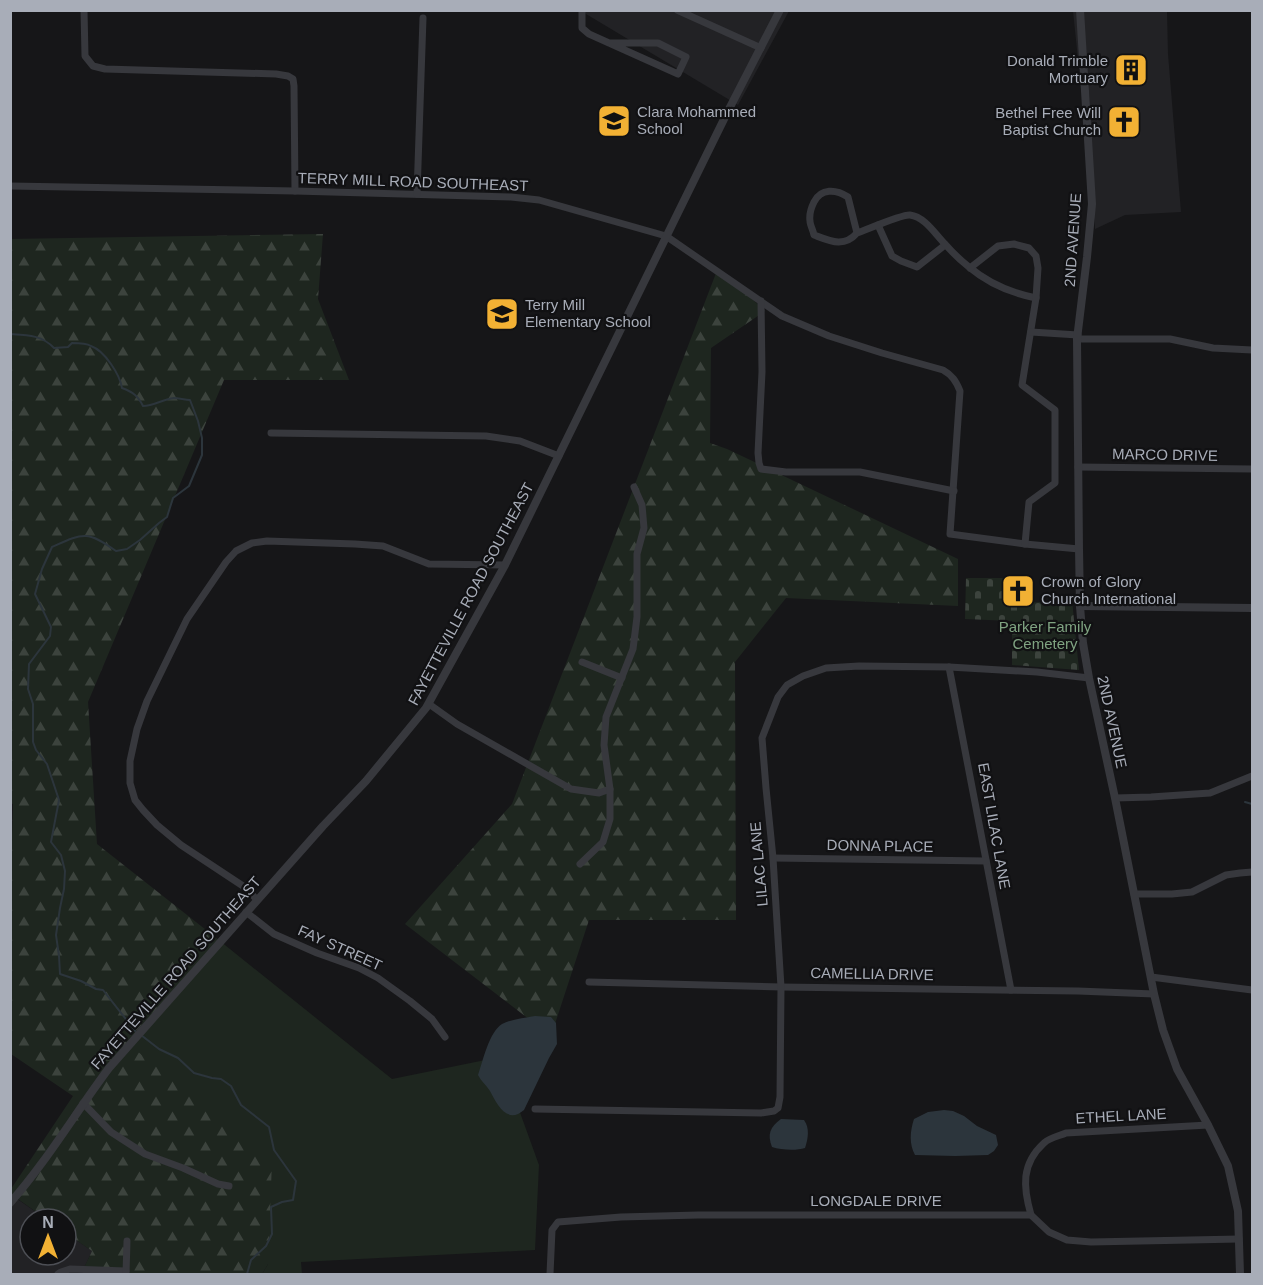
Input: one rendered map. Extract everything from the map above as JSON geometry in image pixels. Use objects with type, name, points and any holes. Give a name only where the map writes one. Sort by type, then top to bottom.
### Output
[{"type":"street","points":[[84,10],[85,56],[93,66],[105,69],[276,74],[293,79],[295,191]]},
{"type":"street","points":[[582,10],[582,28],[589,34],[609,43],[678,74],[686,57],[658,43],[609,43]]},
{"type":"street","points":[[677,10],[761,48]]},
{"type":"street","name":"FAYETTEVILLE ROAD SOUTHEAST","points":[[13,1196],[38,1169],[109,1068],[323,826],[366,781],[429,704],[505,565],[666,236],[780,10]]},
{"type":"street","name":"2ND AVENUE","points":[[1080,10],[1092,204],[1078,337],[1079,549],[1083,643],[1154,994],[1163,1030],[1177,1069],[1208,1125],[1229,1173],[1237,1205],[1240,1275]]},
{"type":"street","points":[[417,194],[423,18]]},
{"type":"street","name":"TERRY MILL ROAD SOUTHEAST","points":[[10,186],[511,197],[538,200],[666,236],[782,316],[829,336],[943,370],[957,382],[960,391],[950,534],[1079,549]]},
{"type":"street","points":[[857,233],[848,197],[842,193],[827,190],[818,195],[811,209],[810,221],[814,235],[839,243],[852,238],[857,233],[900,216],[909,215],[925,222],[970,268],[996,285],[1036,298]]},
{"type":"street","points":[[879,225],[892,256],[917,267],[945,245]]},
{"type":"street","points":[[970,268],[998,246],[1014,243],[1029,248],[1036,256],[1038,268],[1036,298],[1022,385],[1055,410],[1055,483],[1029,502],[1025,544]]},
{"type":"street","points":[[761,301],[762,372],[758,453],[761,469],[786,472],[860,472],[954,491]]},
{"type":"street","points":[[1030,332],[1078,337],[1170,339],[1213,348],[1252,350]]},
{"type":"street","points":[[271,434],[486,436],[520,441],[560,456]]},
{"type":"street","name":"MARCO DRIVE","points":[[1078,467],[1252,469]]},
{"type":"street","points":[[580,864],[603,842],[610,819],[610,789],[604,745],[606,717],[633,649],[637,617],[637,554],[645,528],[642,505],[634,488]]},
{"type":"street","points":[[257,900],[246,888],[182,845],[157,825],[135,800],[130,783],[130,761],[137,729],[147,700],[187,619],[226,562],[236,551],[252,543],[267,541],[373,545],[392,549],[429,564],[505,565]]},
{"type":"street","points":[[1080,606],[1252,608]]},
{"type":"street","points":[[582,662],[622,678]]},
{"type":"street","name":"LILAC LANE","points":[[535,1109],[761,1113],[778,1108],[782,987],[762,738],[778,697],[787,685],[803,676],[826,668],[859,666],[950,667],[1037,672],[1089,678]]},
{"type":"street","name":"EAST LILAC LANE","points":[[950,667],[1011,990]]},
{"type":"street","points":[[429,704],[457,724],[571,789],[599,793],[610,789]]},
{"type":"street","points":[[1115,798],[1210,793],[1252,776]]},
{"type":"street","name":"DONNA PLACE","points":[[773,858],[986,861]]},
{"type":"street","points":[[1134,894],[1192,892],[1226,875],[1252,872]]},
{"type":"street","name":"FAY STREET","points":[[246,912],[274,934],[359,968],[378,978],[432,1019],[445,1038]]},
{"type":"street","points":[[1151,977],[1252,990]]},
{"type":"street","name":"CAMELLIA DRIVE","points":[[589,982],[1154,994]]},
{"type":"street","points":[[83,1103],[111,1132],[146,1154],[218,1184],[229,1186]]},
{"type":"street","name":"ETHEL LANE","points":[[1031,1215],[1026,1197],[1025,1180],[1028,1163],[1045,1142],[1066,1133],[1208,1125]]},
{"type":"street","name":"LONGDALE DRIVE","points":[[550,1275],[552,1230],[558,1222],[687,1215],[1031,1215]]},
{"type":"street","points":[[1031,1215],[1049,1232],[1067,1240],[1091,1242],[1239,1239]]},
{"type":"street","points":[[58,1275],[70,1269],[126,1273],[127,1241]]},
{"type":"shaded area","points":[[581,11],[789,11],[738,105]]},
{"type":"shaded area","points":[[1073,11],[1167,11],[1168,54],[1181,212],[1125,215],[1095,229],[1088,69],[1079,69]]},
{"type":"shaded area","points":[[535,1016],[551,1017],[556,1023],[557,1044],[524,1110],[518,1114],[508,1114],[499,1107],[478,1075],[487,1047],[497,1028],[510,1021]]},
{"type":"shaded area","points":[[944,1110],[964,1116],[977,1126],[996,1135],[998,1145],[994,1151],[988,1155],[915,1155],[911,1137],[914,1119],[928,1112]]},
{"type":"shaded area","points":[[781,1119],[804,1120],[808,1134],[805,1148],[788,1150],[772,1147],[770,1131]]},
{"type":"shaded area","points":[[10,1194],[29,1207],[18,1207],[18,1267],[78,1267],[78,1241],[92,1251],[81,1274],[11,1274]]},
{"type":"green space","points":[[323,234],[318,299],[349,380],[224,380],[88,702],[97,844],[220,941],[126,1042],[272,1161],[268,1264],[262,1274],[81,1274],[92,1251],[78,1241],[78,1207],[29,1207],[11,1194],[11,1189],[73,1096],[11,1054],[10,897],[13,804],[10,803],[10,239]]},
{"type":"green space","points":[[718,268],[765,311],[711,348],[710,443],[958,559],[958,606],[786,598],[735,662],[736,920],[589,920],[551,1036],[405,924],[512,804]]},
{"type":"green space","name":"Parker Family Cemetery","points":[[966,578],[1006,578],[1007,604],[1072,600],[1079,670],[1012,665],[1012,621],[965,619]]},
{"type":"green space","points":[[220,941],[392,1079],[500,1057],[539,1165],[535,1250],[301,1262],[302,1274],[262,1274],[268,1264],[126,1042]]},
{"type":"waterway","points":[[10,334],[39,338],[54,348],[68,347],[72,343],[87,344],[101,353],[111,364],[122,388],[135,395],[143,406],[174,398],[190,400],[202,438],[202,455],[189,486],[173,498],[167,517],[127,549],[116,551],[98,540],[85,536],[52,547],[42,569],[35,594],[51,627],[50,636],[29,664],[28,689],[33,704],[33,742],[47,764],[59,800],[51,842],[61,855],[65,871],[56,935],[60,974],[103,990],[136,1032]]},
{"type":"waterway","points":[[1245,802],[1252,804]]},
{"type":"waterway","points":[[141,1035],[159,1049],[178,1058],[194,1073],[221,1079],[231,1086],[241,1105],[269,1127],[274,1150],[296,1181],[293,1200],[271,1207],[272,1234],[266,1246],[251,1260],[247,1274]]},
{"type":"place","name":"Donald Trimble Mortuary","points":[[1131,70]]},
{"type":"place","name":"Clara Mohammed School","points":[[614,121]]},
{"type":"place","name":"Bethel Free Will Baptist Church","points":[[1124,122]]},
{"type":"place","name":"Terry Mill Elementary School","points":[[502,314]]},
{"type":"place","name":"Crown of Glory Church International","points":[[1018,591]]}]
